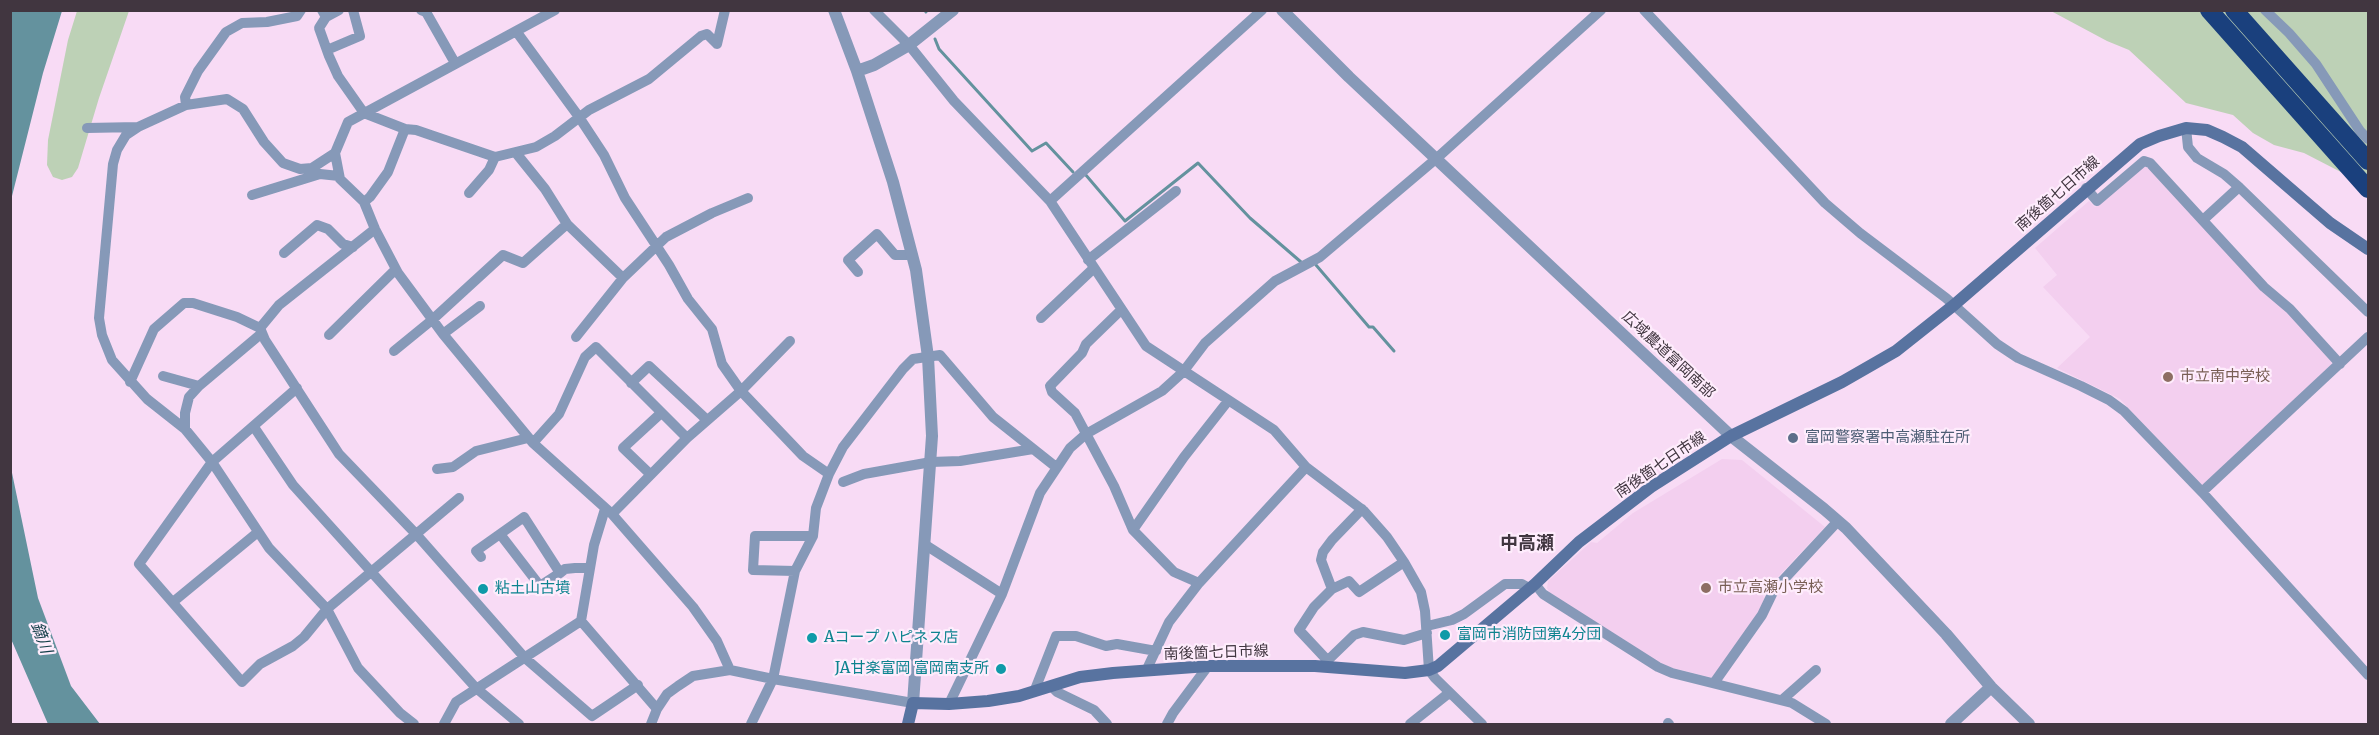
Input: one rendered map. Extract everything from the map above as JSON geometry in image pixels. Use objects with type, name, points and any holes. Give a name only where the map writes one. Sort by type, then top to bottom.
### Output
[{"type":"highway","points":[[2209,10],[2368,189]]},
{"type":"highway","points":[[2234,10],[2368,161]]},
{"type":"main road","name":"南後箇七日市線","points":[[913,703],[949,704],[988,701],[1034,692],[1080,677],[1208,666],[1324,664],[1387,674],[1429,670],[1448,659],[1533,586],[1579,542],[1634,500],[1731,436],[1867,368],[1896,351],[1954,305],[2086,188],[2140,144],[2159,136],[2186,128],[2207,130],[2242,147],[2330,223],[2368,249]]},
{"type":"main road","points":[[908,724],[913,703]]},
{"type":"street","points":[[186,105],[185,97],[198,70],[226,32],[242,23],[267,22],[297,16],[301,10]]},
{"type":"street","points":[[339,10],[324,14],[319,28],[338,76],[364,113],[405,129],[416,130],[495,157],[536,147],[555,136],[601,103],[649,79],[700,36],[707,34],[717,44],[725,10]]},
{"type":"street","points":[[327,50],[360,36],[353,10]]},
{"type":"street","points":[[421,10],[426,12],[455,63]]},
{"type":"street","points":[[555,10],[537,14],[516,31],[348,122],[335,153],[339,176],[364,202],[375,230],[396,269],[443,334],[530,441],[608,511],[693,607],[717,641],[729,670]]},
{"type":"street","points":[[651,724],[667,694],[693,676],[729,670],[913,703],[931,462],[928,357],[912,255],[893,182],[857,71],[834,10]]},
{"type":"street","points":[[874,10],[909,45],[954,101],[1050,201],[1146,346],[1274,430],[1306,467],[1362,509],[1387,537],[1421,592],[1427,629],[1429,670],[1449,693],[1482,724]]},
{"type":"street","points":[[857,71],[874,65],[909,45],[953,10]]},
{"type":"street","points":[[1050,201],[1262,10]]},
{"type":"street","name":"広域農道富岡南部","points":[[1282,10],[1349,77],[1731,436],[1838,521],[1877,560],[1991,687],[2029,724]]},
{"type":"street","points":[[949,704],[1002,594],[1040,493],[1070,448],[1086,434],[1162,391],[1183,372],[1205,343],[1275,281],[1320,257],[1437,158],[1601,10]]},
{"type":"street","points":[[1644,10],[1825,203],[1860,234],[1954,305],[1997,344],[2018,358],[2109,400],[2124,411],[2202,492],[2368,675]]},
{"type":"street","points":[[2265,10],[2316,64],[2360,131],[2368,139]]},
{"type":"street","points":[[516,31],[604,155],[625,198],[688,299],[712,329],[722,364],[741,391],[803,456],[829,474]]},
{"type":"street","points":[[335,153],[312,168],[300,168],[283,163],[264,142],[252,119],[243,109],[227,99],[186,105],[126,135],[117,150],[113,164],[99,318],[102,335],[112,360],[130,382],[164,414],[186,429],[212,462],[269,548],[327,609],[358,668],[400,713],[414,724]]},
{"type":"street","points":[[87,128],[138,128]]},
{"type":"street","points":[[2186,128],[2188,147],[2197,158],[2239,187],[2368,312]]},
{"type":"street","points":[[364,202],[388,172],[405,129]]},
{"type":"street","points":[[516,153],[559,208],[567,224],[623,278]]},
{"type":"street","points":[[469,193],[489,170],[495,157]]},
{"type":"street","points":[[2086,188],[2097,201],[2144,161],[2150,163],[2264,287],[2290,309],[2340,364]]},
{"type":"street","points":[[252,195],[320,174],[339,176]]},
{"type":"street","points":[[2203,220],[2239,187]]},
{"type":"street","points":[[1041,318],[1091,264],[1176,191]]},
{"type":"street","points":[[576,337],[623,278],[656,245],[712,213],[748,198]]},
{"type":"street","points":[[394,351],[432,320],[503,255],[523,263],[567,224]]},
{"type":"street","points":[[284,253],[317,225],[328,229],[343,244],[353,248]]},
{"type":"street","points":[[186,429],[185,412],[189,397],[199,386],[261,331],[279,305],[375,230]]},
{"type":"street","points":[[858,272],[848,260],[877,234],[895,255],[912,255]]},
{"type":"street","points":[[329,335],[396,269]]},
{"type":"street","points":[[130,382],[154,329],[184,303],[193,303],[237,317],[261,331],[339,454],[416,534],[525,658],[592,716],[638,685]]},
{"type":"street","points":[[443,334],[480,306]]},
{"type":"street","points":[[1121,310],[1086,344],[1082,353],[1050,386],[1052,392],[1075,413],[1114,486],[1133,530],[1174,572],[1199,583]]},
{"type":"street","points":[[2202,492],[2368,337]]},
{"type":"street","points":[[444,724],[456,702],[581,621],[594,545],[608,511],[741,391],[790,341]]},
{"type":"street","points":[[437,469],[453,467],[476,451],[530,441],[559,414],[585,357],[596,347],[660,414],[687,438]]},
{"type":"street","points":[[751,724],[773,679],[795,571],[813,536],[816,507],[829,474],[843,447],[903,369],[913,360],[940,355],[993,417],[1056,467]]},
{"type":"street","points":[[631,383],[649,366],[707,420]]},
{"type":"street","points":[[163,376],[199,386]]},
{"type":"street","points":[[297,388],[212,462],[139,564],[242,682],[260,664],[304,637],[327,609],[459,498]]},
{"type":"street","points":[[1133,530],[1159,491],[1228,401]]},
{"type":"street","points":[[650,474],[623,448],[660,414]]},
{"type":"street","points":[[254,427],[293,485],[371,573],[476,688],[519,724]]},
{"type":"street","points":[[843,482],[864,474],[931,462],[960,461],[1034,448]]},
{"type":"street","points":[[1146,671],[1169,622],[1199,583],[1306,467]]},
{"type":"street","points":[[1332,589],[1321,560],[1323,552],[1362,509]]},
{"type":"street","points":[[481,557],[476,551],[524,517],[560,573]]},
{"type":"street","points":[[1714,683],[1762,615],[1774,590],[1838,521]]},
{"type":"street","points":[[173,602],[258,532]]},
{"type":"street","points":[[500,534],[540,586],[565,569],[589,568]]},
{"type":"street","points":[[795,571],[753,570],[755,536],[813,536]]},
{"type":"street","points":[[924,544],[1002,594]]},
{"type":"street","points":[[1404,562],[1359,592],[1349,581],[1332,589],[1314,607],[1299,630],[1324,664],[1354,635],[1363,632],[1404,639],[1464,614],[1505,584],[1522,584],[1533,586],[1658,667],[1672,673],[1792,703],[1826,724]]},
{"type":"street","points":[[581,621],[657,709]]},
{"type":"street","points":[[1034,692],[1056,636],[1076,636],[1106,646],[1117,644],[1156,651]]},
{"type":"street","points":[[1167,724],[1208,666]]},
{"type":"street","points":[[1782,700],[1816,670]]},
{"type":"street","points":[[1052,686],[1057,692],[1094,710],[1107,724]]},
{"type":"street","points":[[1951,724],[1991,687]]},
{"type":"street","points":[[1410,724],[1449,693]]},
{"type":"shaded area","points":[[77,11],[129,11],[78,168],[72,177],[62,180],[53,177],[47,165],[48,140],[68,40]]},
{"type":"shaded area","points":[[2051,11],[2368,11],[2368,186],[2304,153],[2274,145],[2253,133],[2233,115],[2186,103],[2129,50]]},
{"type":"shaded area","points":[[2145,165],[2288,312],[2332,364],[2202,487],[2120,399],[2057,368],[2090,337],[2043,287],[2057,275],[2035,248],[2089,201],[2095,207]]},
{"type":"shaded area","points":[[1722,459],[1742,460],[1825,527],[1762,594],[1764,598],[1759,614],[1713,678],[1669,667],[1643,654],[1550,593],[1547,588],[1548,581],[1591,542],[1597,543],[1633,513]]},
{"type":"water","points":[[11,10],[62,11],[43,73],[11,200]]},
{"type":"water","name":"鏑川","points":[[11,468],[38,598],[71,686],[100,724],[48,724],[11,639]]},
{"type":"waterway","points":[[935,39],[939,49],[1032,151],[1046,143],[1073,172]]},
{"type":"waterway","points":[[1085,174],[1125,221],[1198,163],[1250,218],[1301,262]]},
{"type":"waterway","points":[[1316,265],[1369,327],[1373,327],[1394,351]]},
{"type":"place","name":"市立南中学校","points":[[2168,377]]},
{"type":"place","name":"富岡警察署中高瀬駐在所","points":[[1793,438]]},
{"type":"place","name":"市立高瀬小学校","points":[[1706,588]]},
{"type":"place","name":"粘土山古墳","points":[[483,589]]},
{"type":"place","name":"富岡市消防団第4分団","points":[[1445,635]]},
{"type":"place","name":"Aコープ ハピネス店","points":[[812,638]]},
{"type":"place","name":"JA甘楽富岡 富岡南支所","points":[[1001,669]]},
{"type":"district","name":"中高瀬","points":[[1527,544]]}]
